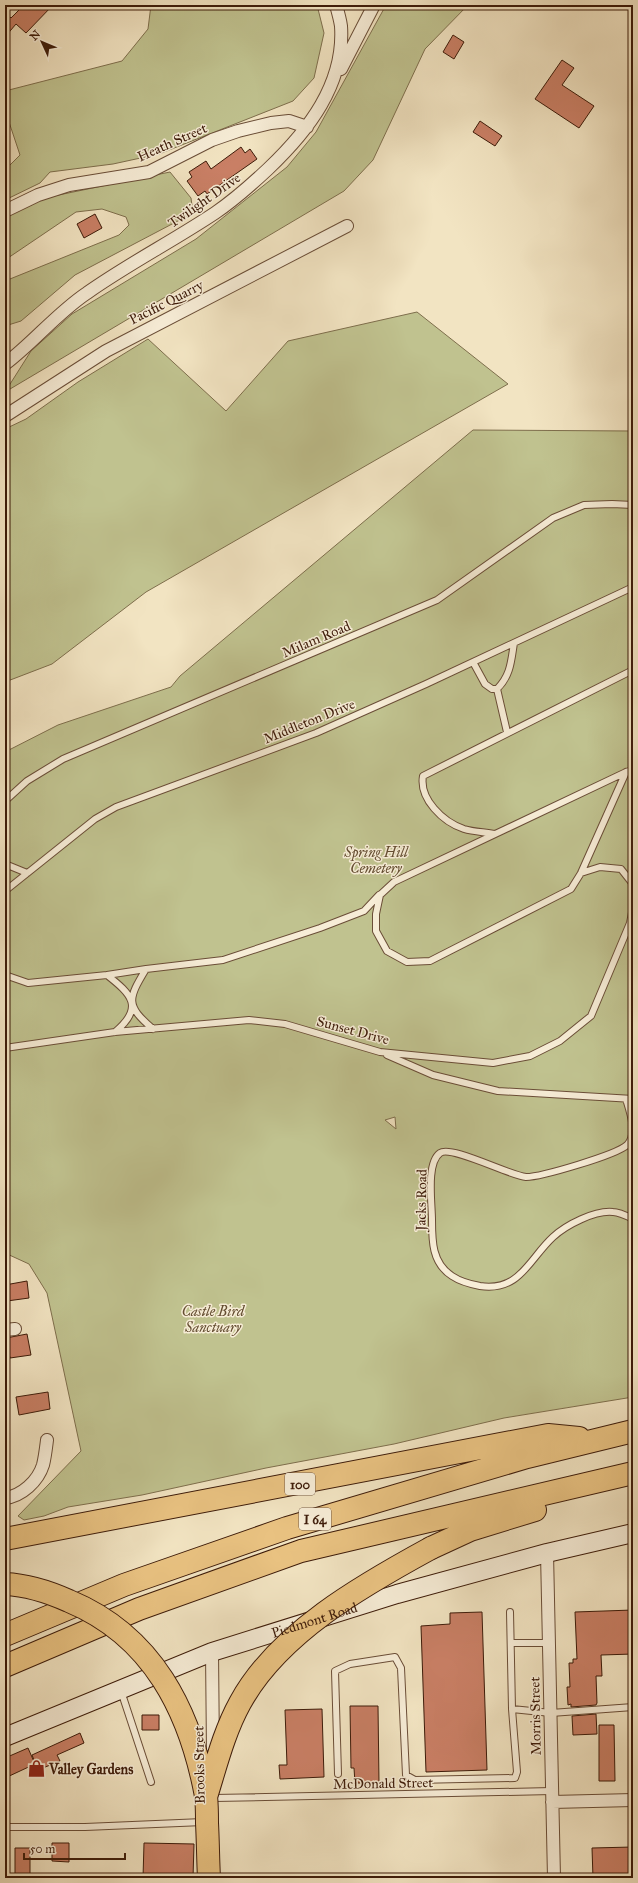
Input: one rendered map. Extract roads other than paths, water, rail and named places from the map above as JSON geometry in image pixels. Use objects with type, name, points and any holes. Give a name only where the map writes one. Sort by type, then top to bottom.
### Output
[{"type":"highway","name":"I 64","points":[[5,1635],[124,1585],[287,1528],[527,1457],[633,1431]]},
{"type":"highway","name":"100","points":[[5,1539],[268,1490],[548,1435],[596,1440]]},
{"type":"highway","name":"I 64","points":[[5,1666],[139,1609],[301,1551],[633,1473]]},
{"type":"highway","points":[[209,1878],[210,1798],[226,1732],[240,1702],[259,1674],[291,1640],[326,1611],[384,1574],[431,1548],[470,1530],[633,1480]]},
{"type":"highway","points":[[5,1584],[30,1588],[58,1596],[85,1607],[106,1620],[134,1642],[150,1660],[173,1694],[187,1724],[210,1798]]},
{"type":"street","name":"Twilight Drive","points":[[5,364],[86,293],[216,212],[252,184],[286,151],[307,127],[328,95],[335,76],[340,54],[341,25],[336,5]]},
{"type":"street","points":[[328,95],[374,5]]},
{"type":"street","name":"Heath Street","points":[[5,210],[38,195],[68,185],[89,180],[149,172],[212,140],[238,132],[271,123],[289,122],[307,127]]},
{"type":"street","name":"Pacific Quarry","points":[[5,416],[106,351],[347,226]]},
{"type":"street","points":[[5,1498],[11,1498],[25,1490],[38,1476],[43,1464],[47,1440]]},
{"type":"street","name":"Piedmont Road","points":[[5,1737],[212,1652],[397,1594],[547,1553],[631,1534]]},
{"type":"street","name":"Morris Street","points":[[547,1553],[554,1878]]},
{"type":"street","name":"Brooks Street","points":[[212,1652],[210,1798],[214,1821],[215,1878]]},
{"type":"street","points":[[552,1796],[633,1800]]},
{"type":"lane","name":"Milam Road","points":[[5,801],[26,781],[63,759],[437,600],[553,518],[584,505],[633,505]]},
{"type":"lane","name":"Middleton Drive","points":[[5,892],[26,873],[95,819],[116,807],[316,733],[633,587]]},
{"type":"lane","points":[[497,689],[506,680],[511,665],[514,643]]},
{"type":"lane","points":[[473,662],[485,684],[492,689],[497,689]]},
{"type":"lane","points":[[495,834],[464,828],[448,821],[438,812],[424,794],[422,783],[423,776],[507,732],[631,671]]},
{"type":"lane","points":[[497,689],[507,732]]},
{"type":"lane","points":[[5,975],[28,983],[107,975],[223,960],[320,928],[364,911],[394,882],[633,770]]},
{"type":"lane","points":[[380,895],[376,914],[376,931],[387,951],[407,962],[430,961],[571,889],[581,873],[626,772]]},
{"type":"lane","points":[[5,864],[26,873]]},
{"type":"lane","points":[[581,873],[600,867],[621,869],[632,883],[633,894]]},
{"type":"lane","name":"Sunset Drive","points":[[5,1048],[115,1032],[249,1020],[264,1020],[285,1024],[380,1052],[493,1063],[530,1056],[560,1041],[591,1016],[630,923],[633,907]]},
{"type":"lane","points":[[115,1032],[124,1024],[132,1004],[132,991],[146,969]]},
{"type":"lane","points":[[107,975],[130,996],[132,1004],[141,1019],[153,1029]]},
{"type":"lane","name":"Jacks Road","points":[[380,1052],[433,1074],[498,1091],[630,1099],[632,1136],[627,1145],[608,1154],[543,1175],[526,1177],[502,1170],[458,1153],[446,1150],[441,1152],[434,1160],[431,1173],[432,1240],[437,1262],[444,1271],[462,1283],[485,1287],[504,1285],[519,1277],[552,1237],[571,1224],[600,1213],[614,1212],[633,1219]]},
{"type":"lane","points":[[338,1774],[335,1671],[350,1664],[394,1657],[401,1668],[406,1775],[415,1780],[515,1778],[517,1772],[512,1709],[510,1612]]},
{"type":"lane","points":[[511,1643],[549,1643]]},
{"type":"lane","points":[[120,1690],[151,1782]]},
{"type":"lane","points":[[512,1709],[550,1713],[633,1707]]},
{"type":"lane","name":"McDonald Street","points":[[210,1798],[552,1796]]},
{"type":"lane","points":[[5,1827],[85,1827],[214,1821]]},
{"type":"place","name":"Valley Gardens","points":[[36,1769]]},
{"type":"park label","name":"Spring Hill Cemetery","points":[[376,860]]},
{"type":"park label","name":"Castle Bird Sanctuary","points":[[213,1320]]}]
